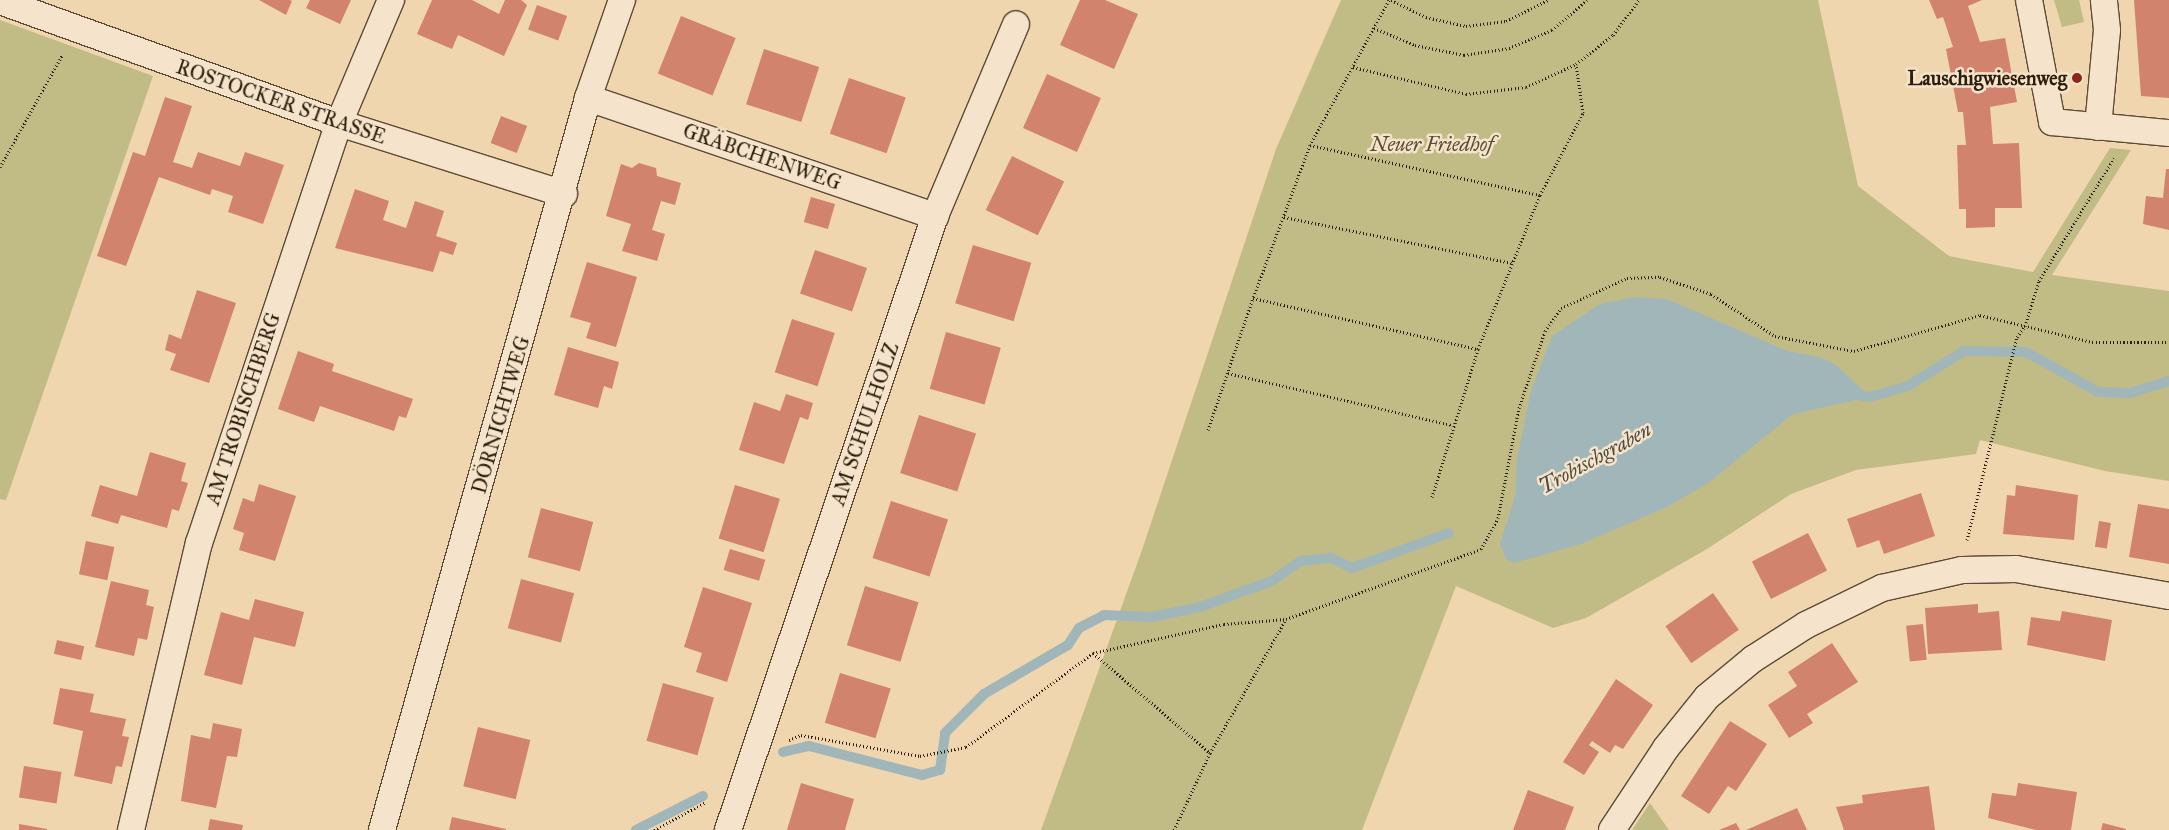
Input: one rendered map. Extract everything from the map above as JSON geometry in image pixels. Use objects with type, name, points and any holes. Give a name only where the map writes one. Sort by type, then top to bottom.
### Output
[{"type":"street","name":"AM TROBISCHBERG","points":[[130,830],[199,542],[338,123],[391,0]]},
{"type":"street","name":"DÖRNICHTWEG","points":[[382,830],[564,194],[588,98],[622,0]]},
{"type":"street","points":[[2029,0],[2052,122],[2169,133]]},
{"type":"street","points":[[2098,127],[2107,30],[2104,0]]},
{"type":"street","name":"ROSTOCKER STRASSE","points":[[0,1],[338,123],[564,194]]},
{"type":"street","name":"AM SCHULHOLZ","points":[[728,830],[752,754],[935,216],[1016,24]]},
{"type":"street","name":"GRÄBCHENWEG","points":[[588,98],[935,216]]},
{"type":"street","points":[[1612,830],[1666,748],[1707,697],[1753,659],[1806,625],[1882,588],[1962,570],[2016,568],[2169,596]]},
{"type":"path","points":[[1208,430],[1253,298],[1310,145],[1390,0],[1426,17],[1466,26],[1506,21],[1548,0]]},
{"type":"path","points":[[1374,28],[1415,44],[1464,55],[1508,48],[1552,30],[1587,0]]},
{"type":"path","points":[[1353,67],[1466,94],[1495,94],[1526,88],[1576,64],[1613,35],[1639,0]]},
{"type":"path","points":[[0,167],[76,30]]},
{"type":"path","points":[[1432,497],[1452,425],[1478,348],[1540,195],[1583,113],[1576,64]]},
{"type":"path","points":[[1962,570],[2017,337],[2025,326],[2039,281],[2132,130]]},
{"type":"path","points":[[1310,145],[1540,195]]},
{"type":"path","points":[[1284,217],[1513,263]]},
{"type":"path","points":[[752,754],[801,735],[920,756],[966,747],[1093,653],[1224,624],[1286,618],[1481,549],[1498,518],[1519,408],[1546,331],[1561,308],[1627,278],[1660,277],[1711,294],[1775,336],[1854,351],[1980,315],[2092,342],[2169,342]]},
{"type":"path","points":[[1253,298],[1478,348]]},
{"type":"path","points":[[1228,373],[1452,425]]},
{"type":"path","points":[[1174,830],[1210,753],[1286,618]]},
{"type":"path","points":[[1093,653],[1210,753]]},
{"type":"path","points":[[654,830],[691,808],[743,786]]},
{"type":"green space","name":"Neuer Friedhof","points":[[1341,0],[1818,0],[1858,186],[1949,256],[1974,261],[2033,272],[2110,148],[2131,150],[2052,275],[2169,291],[2169,481],[2105,471],[1980,440],[1976,454],[1856,470],[1791,494],[1707,549],[1586,618],[1553,628],[1456,586],[1362,830],[1041,830],[1142,550],[1276,149]]},
{"type":"green space","points":[[2054,0],[2079,0],[2084,22],[2062,27]]},
{"type":"green space","points":[[0,20],[153,76],[6,500],[0,499]]},
{"type":"green space","points":[[1650,803],[1669,830],[1632,830]]},
{"type":"water","points":[[1635,297],[1667,299],[1787,351],[1820,357],[1836,365],[1870,397],[1793,414],[1707,484],[1667,507],[1581,544],[1514,563],[1506,559],[1500,544],[1515,497],[1517,459],[1531,391],[1552,336],[1600,304]]},
{"type":"building","points":[[259,0],[290,0],[292,1],[286,15]]},
{"type":"building","points":[[310,0],[351,0],[340,24],[306,8]]},
{"type":"building","points":[[432,0],[472,0],[499,14],[505,0],[521,0],[527,5],[504,56],[458,35],[452,49],[417,34]]},
{"type":"building","points":[[1080,0],[1105,0],[1138,14],[1114,69],[1060,45]]},
{"type":"building","points":[[1929,0],[1982,0],[1968,6],[1980,42],[2005,38],[2017,102],[1990,107],[1993,144],[2019,143],[2022,208],[1995,208],[1995,227],[1966,228],[1966,209],[1959,209],[1957,145],[1966,145],[1963,112],[1958,112],[1946,49],[1953,47],[1943,17],[1937,19]]},
{"type":"building","points":[[2134,0],[2169,0],[2169,98],[2141,96]]},
{"type":"building","points":[[537,5],[567,16],[558,40],[528,29]]},
{"type":"building","points":[[681,16],[736,38],[712,96],[658,73]]},
{"type":"building","points":[[764,49],[819,67],[801,122],[746,104]]},
{"type":"building","points":[[1047,74],[1101,98],[1077,152],[1023,128]]},
{"type":"building","points":[[849,78],[906,98],[887,153],[830,134]]},
{"type":"building","points":[[165,97],[192,106],[173,162],[192,168],[198,152],[240,166],[245,152],[284,165],[263,224],[228,212],[233,196],[212,189],[210,195],[159,177],[126,266],[97,256],[133,152],[145,156]]},
{"type":"building","points":[[501,116],[527,126],[517,153],[491,143]]},
{"type":"building","points":[[1012,156],[1064,181],[1038,235],[986,210]]},
{"type":"building","points":[[639,163],[656,168],[657,176],[681,183],[675,205],[661,201],[652,230],[665,234],[657,261],[622,251],[631,224],[606,216],[621,164],[632,168]]},
{"type":"building","points":[[2166,169],[2169,169],[2169,230],[2143,224],[2146,196],[2163,198]]},
{"type":"building","points":[[355,189],[389,201],[383,220],[406,228],[415,201],[444,211],[436,236],[457,243],[453,255],[440,251],[433,272],[335,248]]},
{"type":"building","points":[[811,197],[835,204],[828,229],[804,222]]},
{"type":"building","points":[[973,245],[1031,263],[1013,321],[955,303]]},
{"type":"building","points":[[815,250],[867,268],[852,311],[800,293]]},
{"type":"building","points":[[587,262],[637,277],[616,347],[586,338],[591,323],[570,317]]},
{"type":"building","points":[[197,290],[236,303],[209,383],[170,370],[176,354],[165,350],[169,334],[181,339]]},
{"type":"building","points":[[792,319],[835,333],[817,386],[775,372]]},
{"type":"building","points":[[946,332],[1001,348],[985,404],[930,389]]},
{"type":"building","points":[[568,347],[619,362],[612,389],[604,386],[598,408],[554,395]]},
{"type":"building","points":[[298,351],[334,364],[332,371],[413,399],[406,418],[399,416],[394,431],[320,406],[314,422],[278,409]]},
{"type":"building","points":[[786,394],[813,403],[808,420],[800,417],[784,464],[739,450],[754,402],[780,411]]},
{"type":"building","points":[[919,415],[976,434],[957,492],[900,473]]},
{"type":"building","points":[[150,452],[186,463],[181,481],[188,483],[179,511],[172,509],[167,528],[121,515],[118,524],[91,516],[100,485],[137,496]]},
{"type":"building","points":[[259,484],[296,496],[275,561],[239,550],[244,533],[233,529],[243,498],[254,502]]},
{"type":"building","points":[[735,485],[780,499],[764,552],[719,539]]},
{"type":"building","points":[[2016,485],[2078,495],[2074,540],[2003,534],[2007,495],[2015,496]]},
{"type":"building","points":[[1921,493],[1935,536],[1884,554],[1879,540],[1857,548],[1847,519]]},
{"type":"building","points":[[891,501],[948,520],[930,577],[872,558]]},
{"type":"building","points":[[2138,504],[2169,509],[2169,564],[2129,557]]},
{"type":"building","points":[[541,508],[593,522],[580,571],[528,557]]},
{"type":"building","points":[[2099,521],[2111,523],[2107,549],[2095,547]]},
{"type":"building","points":[[1808,533],[1827,570],[1771,599],[1752,562]]},
{"type":"building","points":[[86,541],[114,547],[107,580],[79,574]]},
{"type":"building","points":[[730,549],[765,560],[759,581],[724,570]]},
{"type":"building","points":[[521,579],[574,593],[561,642],[508,628]]},
{"type":"building","points":[[111,581],[149,590],[146,605],[154,607],[147,640],[138,638],[134,656],[95,647]]},
{"type":"building","points":[[865,586],[919,602],[900,662],[847,645]]},
{"type":"building","points":[[703,587],[752,603],[727,682],[696,672],[702,653],[684,647]]},
{"type":"building","points":[[1713,593],[1739,630],[1691,663],[1665,626]]},
{"type":"building","points":[[255,599],[304,612],[295,647],[254,637],[242,685],[204,675],[221,612],[249,620]]},
{"type":"building","points":[[1978,604],[1978,613],[1999,611],[2002,650],[1928,654],[1925,608]]},
{"type":"building","points":[[2062,611],[2112,620],[2105,661],[2027,645],[2031,617],[2060,621]]},
{"type":"building","points":[[1923,624],[1927,660],[1910,662],[1906,626]]},
{"type":"building","points":[[57,640],[84,646],[81,660],[54,654]]},
{"type":"building","points":[[1832,643],[1858,682],[1807,714],[1813,723],[1789,738],[1768,705],[1797,686],[1788,672]]},
{"type":"building","points":[[840,673],[891,688],[875,738],[825,723]]},
{"type":"building","points":[[1616,679],[1653,705],[1623,749],[1615,745],[1610,753],[1592,741],[1589,745],[1599,752],[1584,775],[1563,762]]},
{"type":"building","points":[[663,683],[714,698],[697,755],[646,741]]},
{"type":"building","points":[[60,688],[94,694],[90,712],[126,719],[122,736],[129,737],[122,767],[116,766],[112,784],[74,776],[83,731],[53,724]]},
{"type":"building","points":[[1730,721],[1767,744],[1736,791],[1728,786],[1709,814],[1681,796]]},
{"type":"building","points":[[213,723],[242,729],[237,757],[227,756],[216,808],[181,801],[191,735],[210,739]]},
{"type":"building","points":[[478,727],[530,740],[516,799],[463,786]]},
{"type":"building","points":[[24,766],[62,772],[57,804],[19,798]]},
{"type":"building","points":[[801,783],[854,799],[845,830],[787,830]]},
{"type":"building","points":[[2018,783],[2077,792],[2071,830],[2036,830],[1988,818],[1992,793],[2016,796]]},
{"type":"building","points":[[1929,786],[1935,830],[1844,830],[1836,807],[1863,803],[1862,795]]},
{"type":"building","points":[[1528,790],[1574,807],[1565,830],[1513,830]]},
{"type":"building","points":[[1797,808],[1807,830],[1746,830]]},
{"type":"building","points":[[452,817],[506,829],[506,830],[449,830]]},
{"type":"building","points":[[210,819],[243,825],[242,830],[208,830]]},
{"type":"building","points":[[1736,823],[1740,830],[1719,830]]},
{"type":"building","points":[[2103,823],[2126,829],[2126,830],[2101,830]]},
{"type":"building","points":[[19,824],[47,829],[47,830],[19,830]]},
{"type":"waterway","name":"Trobischgraben","points":[[1857,395],[1870,397],[1908,386],[1964,351],[2026,352],[2098,392],[2130,393],[2169,381]]},
{"type":"waterway","name":"Trobischgraben","points":[[783,752],[809,746],[922,775],[940,770],[945,733],[984,694],[1068,645],[1079,628],[1104,615],[1151,617],[1200,607],[1272,581],[1301,561],[1331,558],[1352,568],[1449,533]]},
{"type":"waterway","name":"Trobischgraben","points":[[636,830],[703,796]]},
{"type":"place","name":"Lauschigwiesenweg","points":[[2077,78]]}]
